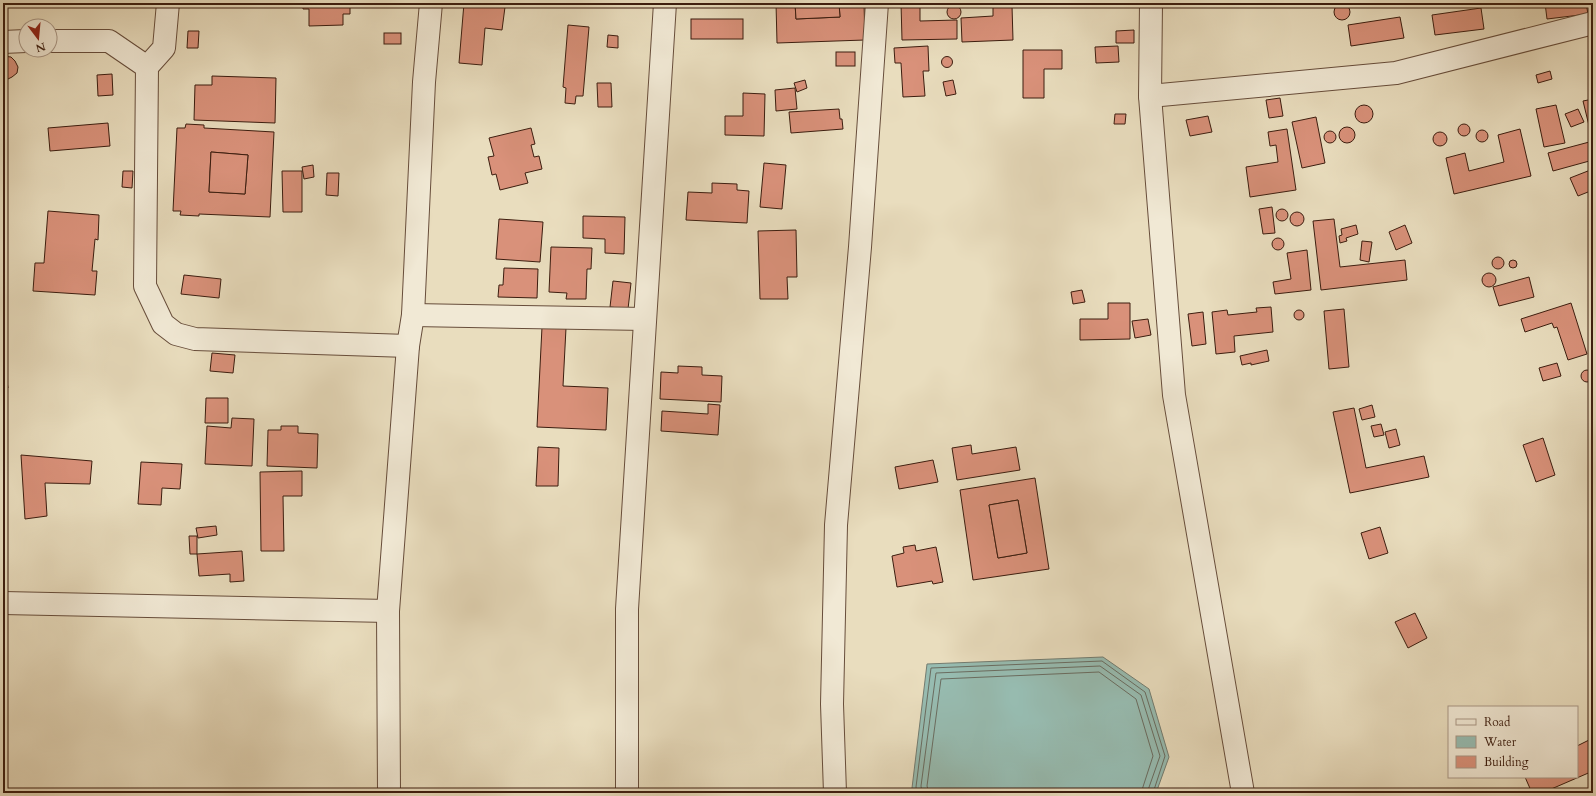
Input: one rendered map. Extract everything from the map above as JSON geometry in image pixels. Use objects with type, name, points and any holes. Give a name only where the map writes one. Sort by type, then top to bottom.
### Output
[{"type":"street","points":[[168,3],[164,48],[147,67],[145,286],[163,324],[176,334],[195,339],[408,346]]},
{"type":"street","points":[[389,793],[388,611],[408,346],[413,315],[424,82],[431,3]]},
{"type":"street","points":[[627,793],[627,609],[666,3]]},
{"type":"street","points":[[835,793],[832,704],[836,525],[860,247],[877,3]]},
{"type":"street","points":[[1151,3],[1150,96],[1174,395],[1243,793]]},
{"type":"street","points":[[1150,96],[1396,73],[1593,23]]},
{"type":"street","points":[[58,41],[108,40],[147,67]]},
{"type":"street","points":[[3,42],[18,41]]},
{"type":"street","points":[[413,315],[645,319]]},
{"type":"street","points":[[3,603],[388,611]]},
{"type":"water","points":[[1103,657],[1149,689],[1169,757],[1156,793],[914,793],[912,788],[927,664]]},
{"type":"building","points":[[303,3],[350,3],[350,14],[343,14],[343,25],[309,26],[309,9],[303,9]]},
{"type":"building","points":[[464,3],[505,7],[502,30],[485,28],[482,65],[459,63]]},
{"type":"building","points":[[743,3],[767,3],[766,6]]},
{"type":"building","points":[[776,3],[795,3],[796,19],[840,17],[839,3],[864,3],[865,40],[777,43]]},
{"type":"building","points":[[795,3],[839,3],[840,17],[796,19]]},
{"type":"building","points":[[901,3],[920,3],[920,21],[957,20],[957,39],[902,40]]},
{"type":"building","points":[[1545,3],[1586,3],[1588,14],[1547,19]]},
{"type":"building","points":[[1342,4],[1349,9],[1350,12],[1345,19],[1342,20],[1335,15],[1334,12],[1339,5]]},
{"type":"building","points":[[954,5],[959,7],[961,12],[959,17],[954,19],[949,17],[947,12],[949,7]]},
{"type":"building","points":[[993,6],[1012,6],[1013,40],[962,42],[961,18],[993,16]]},
{"type":"building","points":[[1481,8],[1484,29],[1435,35],[1432,15]]},
{"type":"building","points":[[1400,17],[1404,38],[1351,46],[1348,25]]},
{"type":"building","points":[[691,19],[743,19],[743,39],[691,39]]},
{"type":"building","points":[[568,25],[589,27],[583,96],[576,96],[575,104],[565,103],[566,88],[563,87]]},
{"type":"building","points":[[1134,30],[1134,43],[1116,43],[1116,31]]},
{"type":"building","points":[[188,31],[199,31],[198,48],[187,48]]},
{"type":"building","points":[[384,33],[401,33],[401,44],[384,44]]},
{"type":"building","points":[[608,35],[618,36],[618,48],[607,47]]},
{"type":"building","points":[[928,46],[929,71],[923,71],[925,96],[903,97],[901,63],[895,63],[894,48]]},
{"type":"building","points":[[1118,46],[1119,62],[1096,63],[1095,47]]},
{"type":"building","points":[[1023,50],[1062,50],[1062,69],[1044,69],[1044,98],[1023,98]]},
{"type":"building","points":[[836,52],[855,52],[855,66],[836,66]]},
{"type":"building","points":[[3,56],[11,57],[18,67],[17,73],[6,80],[3,79]]},
{"type":"building","points":[[947,56],[951,58],[953,62],[951,66],[947,68],[943,66],[941,62],[943,58]]},
{"type":"building","points":[[1550,71],[1552,79],[1538,83],[1536,75]]},
{"type":"building","points":[[112,74],[113,95],[98,96],[97,75]]},
{"type":"building","points":[[212,76],[276,78],[275,123],[194,120],[195,85],[212,85]]},
{"type":"building","points":[[805,80],[807,88],[797,92],[794,83]]},
{"type":"building","points":[[953,80],[956,94],[946,96],[943,82]]},
{"type":"building","points":[[597,83],[611,83],[612,107],[598,107]]},
{"type":"building","points":[[795,88],[797,109],[776,111],[775,90]]},
{"type":"building","points":[[743,93],[765,94],[764,136],[725,135],[725,116],[743,116]]},
{"type":"building","points":[[1280,98],[1283,116],[1269,118],[1266,100]]},
{"type":"building","points":[[1593,99],[1593,138],[1592,138],[1583,101]]},
{"type":"building","points":[[1364,105],[1370,108],[1373,114],[1370,120],[1364,123],[1358,120],[1355,114],[1358,108]]},
{"type":"building","points":[[1556,105],[1565,143],[1544,147],[1536,109]]},
{"type":"building","points":[[3,106],[4,152],[3,153]]},
{"type":"building","points":[[839,109],[843,129],[791,133],[789,112]]},
{"type":"building","points":[[1578,109],[1584,122],[1571,127],[1565,114]]},
{"type":"building","points":[[1115,114],[1126,114],[1125,124],[1114,124]]},
{"type":"building","points":[[1208,116],[1212,132],[1190,136],[1186,120]]},
{"type":"building","points":[[1316,117],[1325,163],[1302,168],[1292,122]]},
{"type":"building","points":[[108,123],[110,146],[50,151],[48,128]]},
{"type":"building","points":[[186,124],[204,125],[204,128],[274,132],[270,217],[199,214],[199,216],[180,215],[181,211],[173,211],[177,128],[185,128]],"holes":[[[211,152],[248,155],[245,194],[209,192]]]},
{"type":"building","points":[[1462,124],[1466,124],[1470,130],[1466,136],[1462,136],[1458,132],[1458,128]]},
{"type":"building","points":[[1347,127],[1353,129],[1355,135],[1353,141],[1347,143],[1341,141],[1339,135],[1341,129]]},
{"type":"building","points":[[531,128],[535,144],[531,145],[534,157],[539,156],[542,169],[525,173],[528,183],[500,190],[496,174],[492,175],[488,157],[494,156],[489,138]]},
{"type":"building","points":[[1287,129],[1296,190],[1250,197],[1246,167],[1278,162],[1276,145],[1270,146],[1268,132]]},
{"type":"building","points":[[1520,129],[1531,176],[1454,194],[1446,158],[1465,153],[1469,171],[1504,162],[1498,135]]},
{"type":"building","points":[[1482,130],[1486,132],[1488,136],[1486,140],[1482,142],[1478,140],[1476,136],[1478,132]]},
{"type":"building","points":[[1328,131],[1332,131],[1336,137],[1332,143],[1328,143],[1324,139],[1324,135]]},
{"type":"building","points":[[1440,132],[1445,134],[1447,139],[1445,144],[1440,146],[1435,144],[1433,139],[1435,134]]},
{"type":"building","points":[[1593,141],[1593,160],[1553,171],[1548,153]]},
{"type":"building","points":[[211,152],[248,155],[245,194],[209,192]]},
{"type":"building","points":[[764,163],[786,165],[782,209],[760,207]]},
{"type":"building","points":[[313,165],[314,177],[304,179],[302,167]]},
{"type":"building","points":[[1593,169],[1593,190],[1578,196],[1570,178]]},
{"type":"building","points":[[123,171],[133,171],[132,188],[122,187]]},
{"type":"building","points":[[282,171],[302,171],[302,212],[283,212]]},
{"type":"building","points":[[327,173],[339,173],[338,196],[326,195]]},
{"type":"building","points":[[712,183],[737,184],[737,190],[749,191],[747,223],[686,220],[688,192],[712,193]]},
{"type":"building","points":[[1272,207],[1275,233],[1263,234],[1259,209]]},
{"type":"building","points":[[1280,209],[1284,209],[1288,215],[1284,221],[1280,221],[1276,217],[1276,213]]},
{"type":"building","points":[[48,211],[99,215],[98,240],[95,239],[92,271],[97,271],[95,295],[33,291],[35,263],[44,263]]},
{"type":"building","points":[[1297,212],[1302,214],[1304,219],[1302,224],[1297,226],[1292,224],[1290,219],[1292,214]]},
{"type":"building","points":[[583,216],[625,217],[624,254],[605,253],[605,239],[583,238]]},
{"type":"building","points":[[499,219],[543,222],[540,262],[496,259]]},
{"type":"building","points":[[1334,219],[1340,267],[1405,260],[1407,280],[1321,290],[1313,221]]},
{"type":"building","points":[[1356,225],[1358,234],[1346,238],[1347,241],[1340,243],[1339,236],[1342,235],[1341,229]]},
{"type":"building","points":[[1405,225],[1412,243],[1396,250],[1389,232]]},
{"type":"building","points":[[796,230],[797,277],[787,277],[788,299],[760,299],[758,231]]},
{"type":"building","points":[[1280,238],[1283,239],[1283,249],[1276,250],[1273,249],[1272,242],[1273,239]]},
{"type":"building","points":[[1362,241],[1372,242],[1369,262],[1360,260]]},
{"type":"building","points":[[551,247],[592,248],[591,269],[587,269],[586,299],[566,299],[567,293],[549,292]]},
{"type":"building","points":[[1307,250],[1311,290],[1275,294],[1273,282],[1291,279],[1287,253]]},
{"type":"building","points":[[1496,257],[1500,257],[1504,263],[1500,269],[1496,269],[1492,265],[1492,261]]},
{"type":"building","points":[[1513,260],[1516,261],[1516,267],[1513,268],[1510,267],[1509,264],[1510,261]]},
{"type":"building","points":[[504,268],[538,269],[537,298],[498,297],[499,285],[503,285]]},
{"type":"building","points":[[1486,273],[1492,273],[1496,277],[1496,283],[1492,287],[1486,287],[1482,283],[1482,277]]},
{"type":"building","points":[[184,275],[221,279],[219,298],[181,294]]},
{"type":"building","points":[[1529,277],[1534,297],[1499,306],[1493,287]]},
{"type":"building","points":[[613,281],[631,283],[628,309],[610,307]]},
{"type":"building","points":[[1082,290],[1085,302],[1073,304],[1071,292]]},
{"type":"building","points":[[1108,303],[1130,303],[1130,339],[1080,340],[1080,319],[1108,319]]},
{"type":"building","points":[[1571,303],[1587,354],[1568,360],[1557,327],[1554,328],[1552,323],[1525,332],[1521,319]]},
{"type":"building","points":[[1271,307],[1273,332],[1234,336],[1235,352],[1216,354],[1212,312],[1227,310],[1228,315],[1257,312],[1256,308]]},
{"type":"building","points":[[1344,309],[1349,367],[1329,369],[1324,311]]},
{"type":"building","points":[[1297,310],[1301,310],[1303,311],[1303,319],[1297,320],[1294,317],[1294,313]]},
{"type":"building","points":[[1203,312],[1206,344],[1192,346],[1188,314]]},
{"type":"building","points":[[1148,319],[1151,335],[1135,338],[1132,321]]},
{"type":"building","points":[[542,327],[566,328],[563,386],[608,388],[606,430],[537,427]]},
{"type":"building","points":[[1267,350],[1269,361],[1251,365],[1251,363],[1242,365],[1240,356]]},
{"type":"building","points":[[212,353],[235,355],[233,373],[210,371]]},
{"type":"building","points":[[3,355],[8,388],[3,389]]},
{"type":"building","points":[[1557,363],[1561,376],[1543,381],[1539,368]]},
{"type":"building","points":[[678,366],[702,367],[702,375],[722,376],[721,402],[660,399],[661,372],[678,373]]},
{"type":"building","points":[[1587,370],[1591,372],[1593,376],[1591,380],[1587,382],[1583,380],[1581,376],[1583,372]]},
{"type":"building","points":[[206,398],[228,398],[228,423],[205,423]]},
{"type":"building","points":[[708,404],[720,405],[718,435],[661,431],[662,411],[708,414]]},
{"type":"building","points":[[1372,405],[1375,417],[1362,420],[1359,409]]},
{"type":"building","points":[[1354,408],[1366,468],[1424,456],[1429,477],[1350,493],[1333,412]]},
{"type":"building","points":[[232,418],[254,419],[252,466],[205,464],[207,426],[231,428]]},
{"type":"building","points":[[1381,424],[1384,435],[1374,437],[1371,426]]},
{"type":"building","points":[[281,426],[298,426],[298,433],[318,434],[317,468],[267,466],[268,430],[281,430]]},
{"type":"building","points":[[1396,429],[1400,445],[1389,448],[1385,432]]},
{"type":"building","points":[[1543,438],[1555,475],[1536,482],[1523,445]]},
{"type":"building","points":[[971,445],[972,454],[1016,447],[1020,470],[957,480],[952,448]]},
{"type":"building","points":[[538,447],[559,448],[558,486],[536,486]]},
{"type":"building","points":[[21,455],[92,461],[90,484],[45,483],[47,516],[25,519]]},
{"type":"building","points":[[933,460],[938,482],[899,489],[895,467]]},
{"type":"building","points":[[141,462],[182,464],[180,489],[162,488],[161,505],[138,504]]},
{"type":"building","points":[[302,471],[302,496],[283,496],[284,551],[261,551],[260,472]]},
{"type":"building","points":[[1035,478],[1049,569],[973,580],[960,490]],"holes":[[[1018,500],[1027,553],[998,558],[989,505]]]},
{"type":"building","points":[[1018,500],[1027,553],[998,558],[989,505]]},
{"type":"building","points":[[216,526],[217,535],[198,538],[196,528]]},
{"type":"building","points":[[1380,527],[1388,553],[1369,559],[1361,533]]},
{"type":"building","points":[[189,536],[197,536],[197,554],[190,554]]},
{"type":"building","points":[[915,545],[916,551],[936,547],[943,582],[933,584],[932,581],[897,587],[892,556],[904,553],[903,547]]},
{"type":"building","points":[[242,551],[244,581],[230,582],[230,574],[199,576],[197,554]]},
{"type":"building","points":[[1415,613],[1427,638],[1408,648],[1395,622]]},
{"type":"building","points":[[1589,740],[1593,750],[1593,771],[1578,777],[1578,746]]},
{"type":"building","points":[[1525,778],[1577,778],[1542,793],[1532,793]]}]
